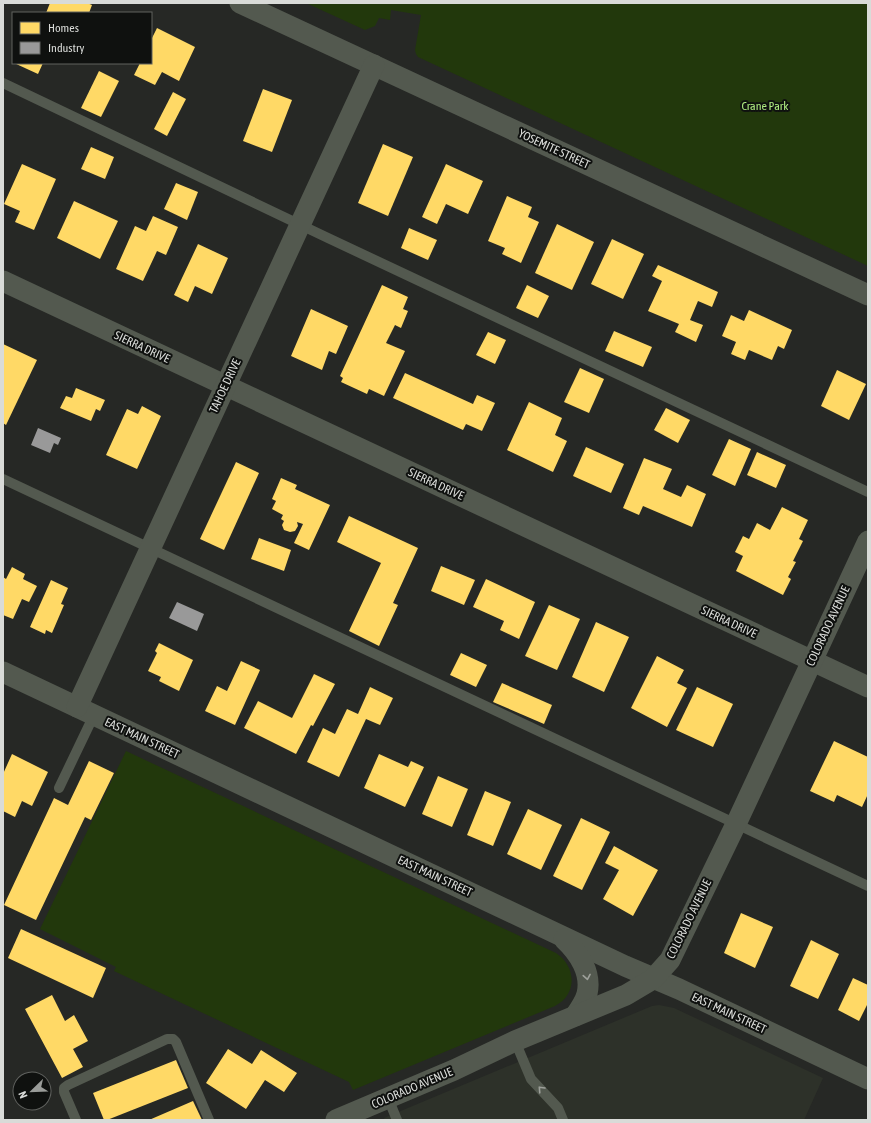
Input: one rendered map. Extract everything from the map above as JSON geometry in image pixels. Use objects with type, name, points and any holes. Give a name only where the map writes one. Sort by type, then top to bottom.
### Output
[{"type":"street","name":"YOSEMITE STREET","points":[[240,3],[868,295]]},
{"type":"street","name":"TAHOE DRIVE","points":[[85,711],[150,548],[374,65]]},
{"type":"street","name":"SIERRA DRIVE","points":[[3,281],[868,687]]},
{"type":"street","name":"COLORADO AVENUE","points":[[336,1120],[454,1070],[515,1041],[626,995],[653,979],[670,960],[736,824],[868,541]]},
{"type":"street","name":"EAST MAIN STREET","points":[[3,672],[868,1079]]},
{"type":"street","points":[[558,934],[579,956],[587,975],[587,995],[575,1016]]},
{"type":"lane","points":[[3,83],[300,225],[868,492]]},
{"type":"lane","points":[[3,480],[868,886]]},
{"type":"lane","points":[[59,788],[85,711]]},
{"type":"lane","points":[[76,1120],[64,1092],[64,1088],[167,1039],[173,1039],[176,1042],[209,1120]]},
{"type":"lane","points":[[515,1041],[531,1079],[558,1108],[563,1120]]},
{"type":"lane","points":[[388,1098],[397,1120]]},
{"type":"shaded area","points":[[659,1005],[674,1008],[823,1078],[804,1120],[385,1120],[384,1118],[652,1006]]},
{"type":"green space","name":"Crane Park","points":[[306,3],[868,3],[868,266],[418,57],[415,50],[421,15],[391,10],[390,20],[379,18],[375,26],[365,30]]},
{"type":"green space","points":[[126,751],[556,953],[568,965],[571,972],[572,980],[568,994],[555,1006],[353,1090],[349,1082],[114,971],[116,967],[40,929]]},
{"type":"building: Homes","points":[[50,3],[87,3],[92,5],[89,12],[46,12]]},
{"type":"building: Homes","points":[[157,28],[195,47],[179,81],[162,72],[155,85],[134,75],[140,64],[152,64],[152,38]]},
{"type":"building: Homes","points":[[16,64],[43,64],[38,74]]},
{"type":"building: Homes","points":[[99,71],[119,81],[101,117],[81,108]]},
{"type":"building: Homes","points":[[263,89],[292,100],[272,152],[243,141]]},
{"type":"building: Homes","points":[[173,92],[186,99],[167,136],[154,129]]},
{"type":"building: Homes","points":[[383,144],[413,157],[388,216],[358,203]]},
{"type":"building: Homes","points":[[91,147],[114,157],[105,179],[81,169]]},
{"type":"building: Homes","points":[[22,164],[56,179],[34,230],[15,222],[20,211],[4,204]]},
{"type":"building: Homes","points":[[446,164],[483,181],[468,214],[446,204],[437,224],[422,217]]},
{"type":"building: Homes","points":[[176,183],[198,192],[187,220],[164,209]]},
{"type":"building: Homes","points":[[507,196],[532,207],[528,217],[539,222],[521,263],[502,254],[505,248],[488,241]]},
{"type":"building: Homes","points":[[74,201],[118,221],[100,259],[57,238]]},
{"type":"building: Homes","points":[[153,216],[178,227],[166,255],[157,251],[143,281],[116,269],[135,226],[146,231]]},
{"type":"building: Homes","points":[[557,224],[594,242],[572,290],[535,273]]},
{"type":"building: Homes","points":[[409,228],[437,240],[428,260],[401,248]]},
{"type":"building: Homes","points":[[612,239],[644,254],[623,299],[591,284]]},
{"type":"building: Homes","points":[[198,244],[228,258],[212,294],[195,286],[188,302],[174,295]]},
{"type":"building: Homes","points":[[658,265],[718,292],[712,307],[698,301],[690,320],[703,325],[696,342],[675,332],[679,324],[648,311],[662,281],[652,276]]},
{"type":"building: Homes","points":[[382,285],[408,297],[403,309],[408,311],[401,328],[395,325],[386,343],[405,351],[384,396],[369,389],[367,394],[341,382],[343,378],[340,376]]},
{"type":"building: Homes","points":[[527,285],[549,296],[538,318],[516,308]]},
{"type":"building: Homes","points":[[311,309],[348,326],[336,354],[329,351],[322,370],[291,356]]},
{"type":"building: Homes","points":[[749,310],[792,330],[784,349],[778,346],[772,360],[749,350],[745,360],[731,354],[736,342],[722,336],[731,315],[744,321]]},
{"type":"building: Homes","points":[[614,331],[652,347],[643,367],[605,351]]},
{"type":"building: Homes","points":[[488,332],[506,340],[495,364],[476,355]]},
{"type":"building: Homes","points":[[3,344],[37,360],[6,425],[3,423]]},
{"type":"building: Homes","points":[[580,368],[604,379],[589,413],[564,402]]},
{"type":"building: Homes","points":[[837,370],[866,384],[849,420],[821,406]]},
{"type":"building: Homes","points":[[405,373],[473,404],[477,395],[495,403],[482,431],[466,424],[463,430],[393,398]]},
{"type":"building: Homes","points":[[76,388],[105,400],[100,411],[96,409],[91,421],[60,408],[66,396],[72,398]]},
{"type":"building: Homes","points":[[529,402],[562,418],[555,435],[567,441],[553,472],[507,450]]},
{"type":"building: Homes","points":[[142,406],[161,416],[137,469],[106,455],[127,409],[138,414]]},
{"type":"building: Homes","points":[[666,408],[690,420],[678,443],[654,430]]},
{"type":"building: Homes","points":[[729,439],[751,449],[735,486],[712,475]]},
{"type":"building: Homes","points":[[586,447],[624,464],[611,493],[573,476]]},
{"type":"building: Homes","points":[[757,452],[786,465],[776,488],[747,475]]},
{"type":"building: Homes","points":[[644,458],[672,469],[663,489],[681,497],[687,485],[706,494],[692,527],[643,506],[639,515],[623,508]]},
{"type":"building: Homes","points":[[236,462],[259,473],[224,550],[200,539]]},
{"type":"building: Homes","points":[[281,478],[297,485],[295,489],[330,505],[309,550],[294,543],[303,524],[297,522],[298,526],[295,531],[290,532],[284,530],[282,525],[284,521],[281,519],[283,515],[272,509],[276,501],[272,499]]},
{"type":"building: Homes","points":[[782,507],[808,520],[799,539],[803,541],[793,561],[796,562],[788,577],[791,579],[783,595],[736,571],[743,556],[735,552],[743,536],[749,539],[757,523],[770,530]]},
{"type":"building: Homes","points":[[349,516],[418,548],[393,603],[398,605],[379,646],[349,631],[381,563],[337,542]]},
{"type":"building: Homes","points":[[259,538],[291,550],[284,571],[251,559]]},
{"type":"building: Homes","points":[[441,566],[475,580],[464,605],[431,591]]},
{"type":"building: Homes","points":[[12,567],[25,574],[23,579],[37,586],[29,602],[22,599],[13,619],[3,615],[3,577],[6,579]]},
{"type":"building: Homes","points":[[486,579],[535,602],[519,639],[500,630],[504,621],[473,607]]},
{"type":"building: Homes","points":[[51,580],[68,588],[61,604],[64,605],[52,633],[46,630],[45,634],[30,627]]},
{"type":"building: Homes","points":[[549,605],[580,619],[557,670],[525,656]]},
{"type":"building: Homes","points":[[596,622],[629,637],[604,692],[572,677]]},
{"type":"building: Homes","points":[[159,643],[193,660],[179,691],[159,681],[161,677],[148,671],[157,653],[155,651]]},
{"type":"building: Homes","points":[[461,653],[487,665],[476,687],[450,675]]},
{"type":"building: Homes","points":[[657,656],[684,670],[677,683],[687,688],[667,727],[631,708]]},
{"type":"building: Homes","points":[[241,661],[260,670],[235,725],[205,711],[217,686],[227,691]]},
{"type":"building: Homes","points":[[314,674],[335,684],[313,726],[311,725],[296,754],[244,728],[258,701],[292,718]]},
{"type":"building: Homes","points":[[502,683],[552,705],[544,724],[493,702]]},
{"type":"building: Homes","points":[[370,687],[393,698],[380,725],[366,719],[339,777],[307,762],[323,728],[335,734],[347,709],[358,714]]},
{"type":"building: Homes","points":[[697,687],[733,704],[713,747],[676,730]]},
{"type":"building: Homes","points":[[834,741],[868,757],[868,794],[862,807],[837,795],[834,802],[810,791]]},
{"type":"building: Homes","points":[[12,754],[48,772],[32,806],[22,801],[15,817],[3,811],[3,774]]},
{"type":"building: Homes","points":[[379,754],[408,767],[411,761],[424,767],[405,807],[364,788]]},
{"type":"building: Homes","points":[[89,761],[114,773],[91,820],[85,817],[36,920],[4,905],[54,798],[68,805]]},
{"type":"building: Homes","points":[[438,776],[468,789],[452,827],[422,814]]},
{"type":"building: Homes","points":[[485,791],[511,802],[493,846],[467,835]]},
{"type":"building: Homes","points":[[528,809],[562,825],[541,870],[507,854]]},
{"type":"building: Homes","points":[[581,818],[610,832],[582,890],[553,876]]},
{"type":"building: Homes","points":[[614,846],[658,870],[633,916],[603,899],[619,870],[605,863]]},
{"type":"building: Homes","points":[[741,913],[773,927],[755,968],[724,953]]},
{"type":"building: Homes","points":[[21,929],[106,968],[93,998],[8,958]]},
{"type":"building: Homes","points":[[811,940],[839,954],[818,999],[790,986]]},
{"type":"building: Homes","points":[[853,978],[868,985],[868,1003],[859,1021],[838,1010]]},
{"type":"building: Homes","points":[[52,995],[65,1021],[74,1015],[88,1041],[73,1049],[83,1067],[62,1078],[25,1009]]},
{"type":"building: Homes","points":[[228,1049],[252,1064],[261,1050],[297,1073],[284,1092],[265,1080],[246,1109],[206,1083]]},
{"type":"building: Homes","points":[[176,1060],[188,1088],[104,1120],[93,1093]]},
{"type":"building: Homes","points":[[193,1101],[202,1120],[149,1120]]},
{"type":"building: Industry","points":[[38,428],[61,438],[58,445],[54,443],[50,453],[31,445]]},
{"type":"building: Industry","points":[[177,602],[204,614],[197,631],[169,618]]}]
